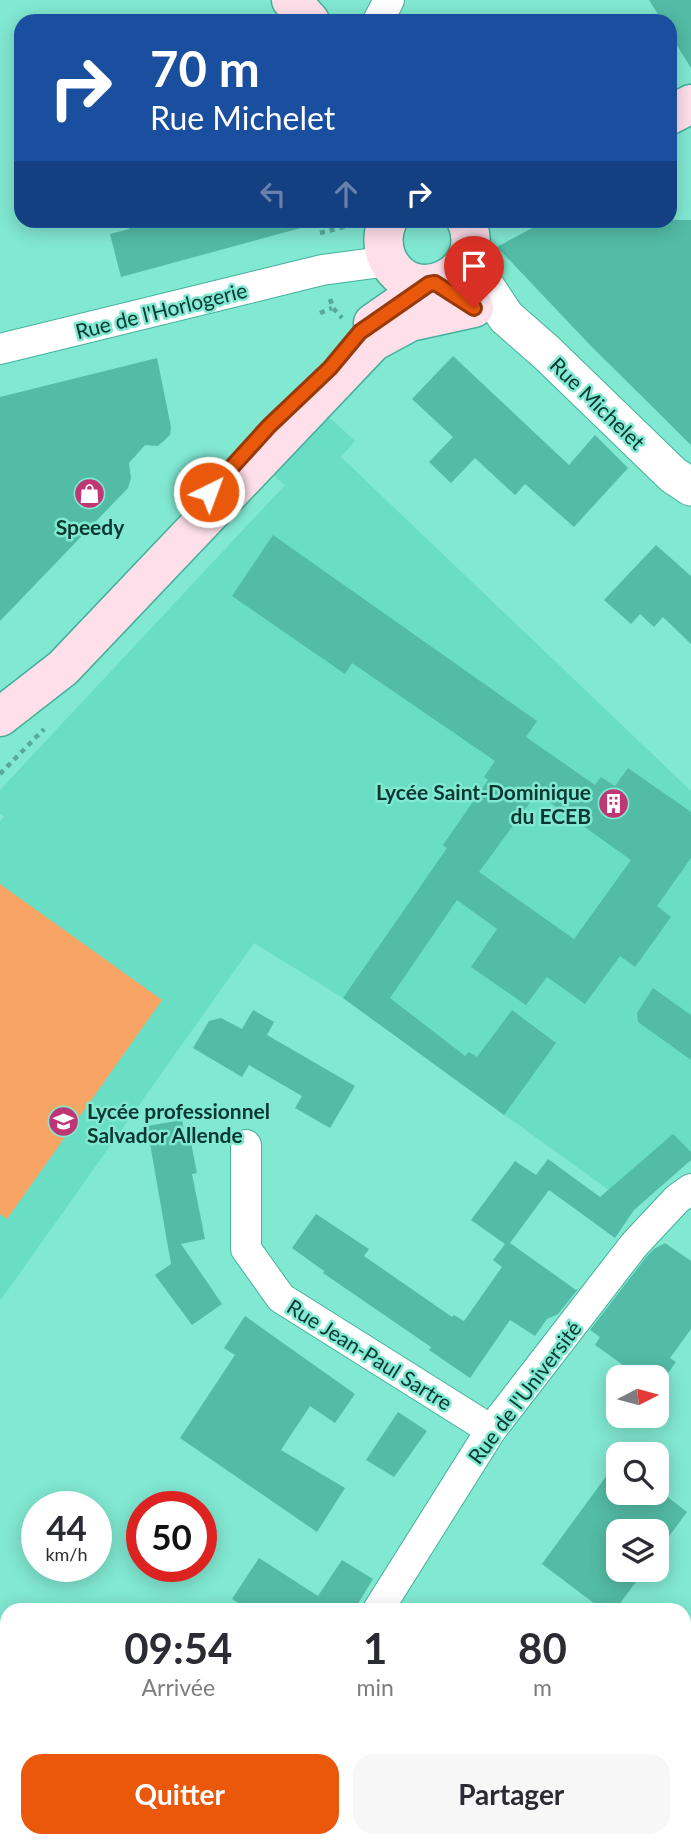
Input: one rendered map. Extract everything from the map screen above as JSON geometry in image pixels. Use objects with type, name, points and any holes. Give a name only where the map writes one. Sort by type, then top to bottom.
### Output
[{"type":"main road","points":[[260,0],[273,14]]},
{"type":"main road","points":[[291,0],[304,14]]},
{"type":"main road","points":[[346,321],[457,272],[467,258],[470,243],[467,228]]},
{"type":"main road","points":[[381,241],[408,280],[432,284]]},
{"type":"main road","points":[[0,706],[209,492],[269,426],[330,368],[346,321],[381,241]]},
{"type":"main road","points":[[0,718],[63,668],[373,342],[410,322],[490,313]]},
{"type":"street","name":"Rue de l'Horlogerie","points":[[0,349],[325,280],[381,241]]},
{"type":"street","name":"Rue Michelet","points":[[467,258],[490,313]]},
{"type":"street","name":"Rue Michelet","points":[[432,284],[490,313],[547,353],[673,475],[691,487]]},
{"type":"street","name":"Rue Jean-Paul Sartre","points":[[246,1145],[246,1249],[281,1298],[491,1430]]},
{"type":"street","name":"Rue de l'Université","points":[[382,1603],[491,1430],[634,1245],[677,1199],[691,1189]]},
{"type":"path","points":[[320,233],[342,228]]},
{"type":"path","points":[[355,228],[381,241]]},
{"type":"path","points":[[325,280],[346,321]]},
{"type":"path","points":[[320,313],[346,321]]},
{"type":"shaded area","points":[[329,417],[355,441],[341,457],[691,791],[691,1160],[635,1209],[343,998],[254,943],[0,1301],[0,821],[4,817],[0,814],[0,790],[285,485],[273,475]]},
{"type":"shaded area","points":[[0,884],[162,1000],[7,1219],[0,1214]]},
{"type":"building","points":[[649,0],[691,0],[691,68],[677,45],[677,14],[658,14]]},
{"type":"building","points":[[677,220],[691,220],[691,445],[590,345],[497,247],[532,228],[677,228]]},
{"type":"building","points":[[301,228],[121,277],[110,234],[129,229]]},
{"type":"building","points":[[453,356],[569,465],[595,435],[628,468],[574,527],[525,484],[515,495],[475,458],[451,483],[429,462],[453,437],[412,399]]},
{"type":"building","points":[[157,358],[171,427],[170,435],[158,446],[145,445],[129,463],[131,478],[128,488],[0,621],[0,397]]},
{"type":"building","name":"Lycée Saint-Dominique du ECEB","points":[[273,535],[537,721],[526,737],[595,785],[601,777],[615,786],[628,768],[691,812],[691,858],[657,906],[671,917],[635,967],[620,956],[585,1004],[547,977],[526,1005],[471,967],[497,929],[457,900],[390,998],[465,1056],[469,1052],[477,1057],[512,1010],[556,1043],[504,1115],[343,998],[447,848],[443,845],[488,780],[484,777],[495,761],[352,663],[345,674],[232,596]],"holes":[[[537,793],[631,860],[574,939],[479,872]]]},
{"type":"building","points":[[656,545],[691,576],[691,644],[663,617],[654,627],[640,614],[631,624],[604,600]]},
{"type":"building","points":[[653,988],[691,1015],[691,1060],[638,1022],[637,1013]]},
{"type":"building","points":[[253,1010],[274,1022],[267,1035],[355,1086],[330,1128],[295,1108],[302,1096],[249,1065],[242,1077],[193,1048],[209,1021],[221,1018],[242,1029]]},
{"type":"building","points":[[182,1120],[185,1138],[190,1137],[197,1173],[192,1174],[205,1239],[181,1244],[222,1304],[192,1325],[155,1275],[171,1264],[147,1126]]},
{"type":"building","points":[[673,1134],[691,1152],[691,1160],[634,1210],[615,1238],[549,1190],[510,1243],[576,1290],[579,1288],[558,1314],[547,1319],[535,1336],[510,1320],[470,1378],[292,1248],[316,1214],[369,1249],[364,1256],[452,1317],[454,1315],[464,1321],[502,1267],[493,1260],[505,1244],[471,1220],[515,1161],[536,1175],[548,1159],[600,1197]]},
{"type":"building","points":[[665,1243],[691,1261],[691,1329],[670,1358],[676,1362],[669,1372],[669,1365],[623,1365],[595,1345],[600,1337],[590,1330],[654,1249]]},
{"type":"building","points":[[245,1316],[355,1394],[335,1423],[310,1406],[281,1450],[345,1488],[317,1532],[180,1438],[235,1355],[224,1348]]},
{"type":"building","points":[[398,1412],[427,1431],[394,1477],[366,1460]]},
{"type":"building","points":[[606,1476],[606,1505],[669,1505],[669,1498],[687,1512],[669,1536],[669,1519],[606,1519],[606,1582],[636,1582],[620,1603],[594,1603],[542,1564]]},
{"type":"building","points":[[259,1558],[318,1596],[342,1560],[373,1579],[358,1603],[239,1603],[232,1599]]},
{"type":"place","name":"Speedy","points":[[90,494]]},
{"type":"place","name":"Lycée Saint-Dominique du ECEB","points":[[614,803]]},
{"type":"place","name":"Lycée professionnel Salvador Allende","points":[[64,1122]]},
{"type":"route","points":[[209,492],[269,426],[330,368],[360,332],[429,284],[435,283],[474,308]]}]
